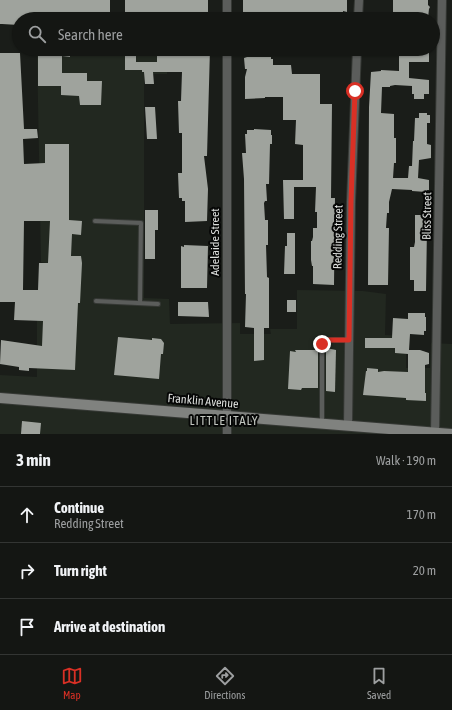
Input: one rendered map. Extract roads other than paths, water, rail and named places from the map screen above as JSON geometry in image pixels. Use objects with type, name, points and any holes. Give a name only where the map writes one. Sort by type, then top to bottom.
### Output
[{"type":"main road","name":"Franklin Avenue","points":[[0,398],[322,423],[401,432],[436,432],[450,434]]},
{"type":"street","points":[[227,0],[227,12]]},
{"type":"street","points":[[358,12],[359,0]]},
{"type":"street","name":"Bliss Street","points":[[436,432],[442,0]]},
{"type":"street","name":"Adelaide Street","points":[[227,56],[227,434]]},
{"type":"street","name":"Redding Street","points":[[348,426],[351,202],[357,56]]},
{"type":"lane","points":[[95,221],[141,223],[140,303]]},
{"type":"lane","points":[[96,300],[158,304]]},
{"type":"lane","points":[[322,423],[322,344],[327,340],[349,340]]},
{"type":"district","name":"LITTLE ITALY","points":[[224,420]]}]
